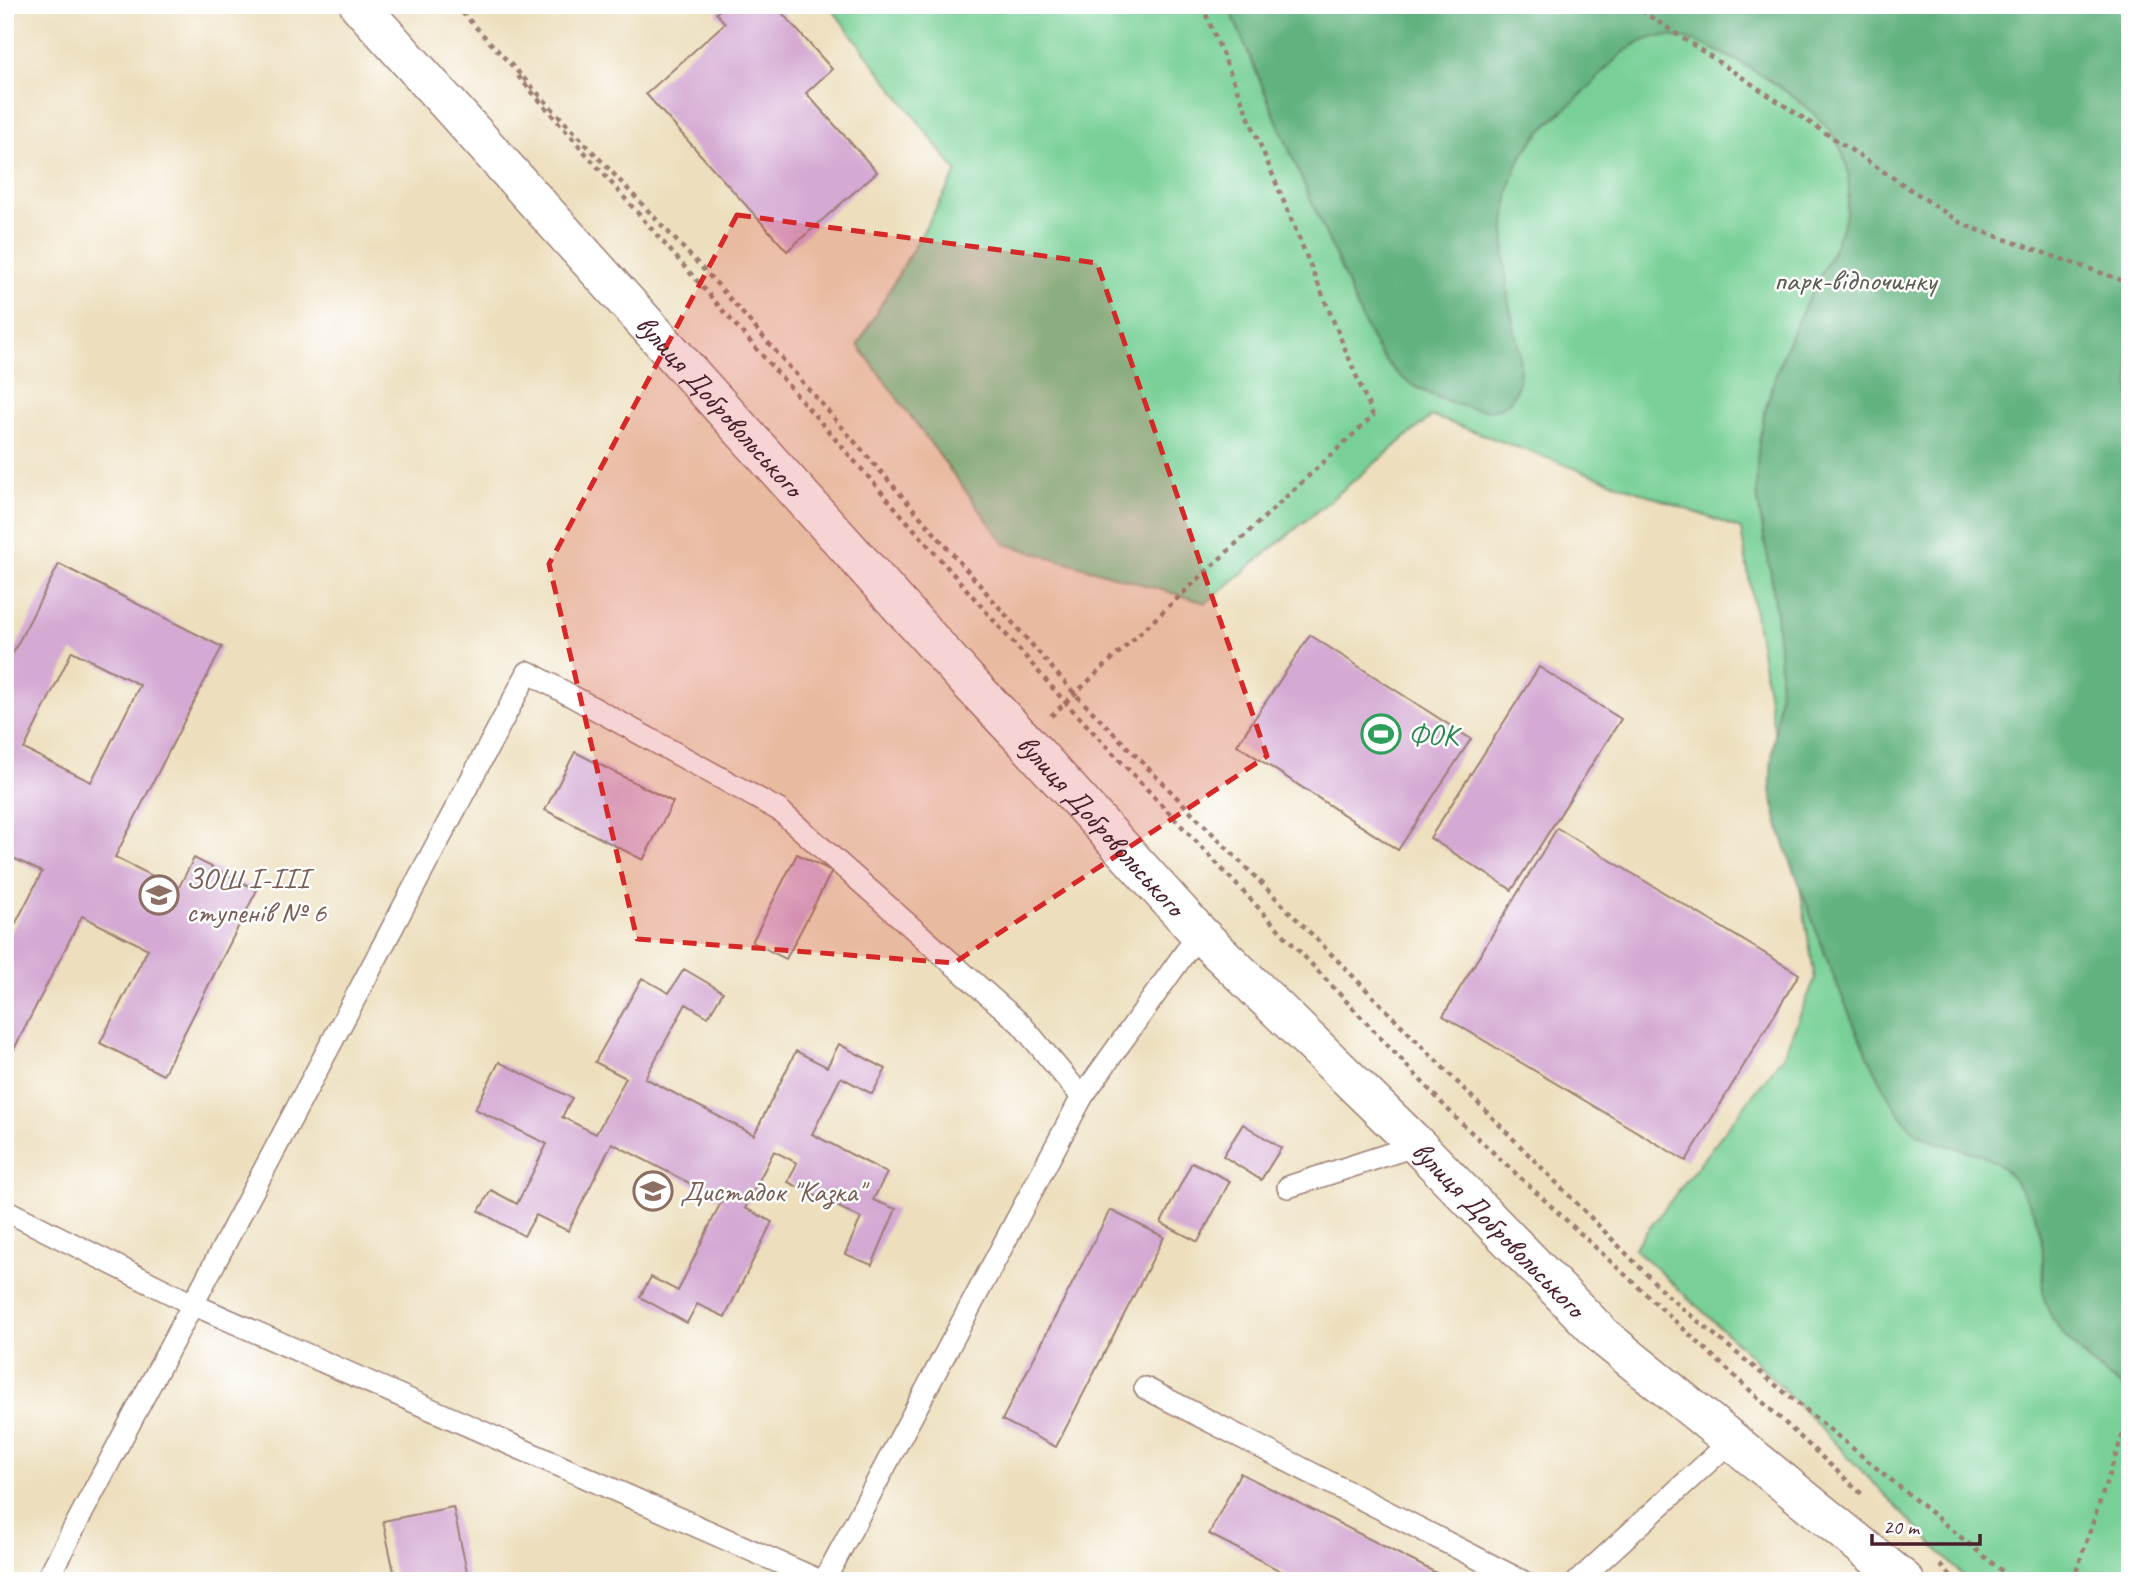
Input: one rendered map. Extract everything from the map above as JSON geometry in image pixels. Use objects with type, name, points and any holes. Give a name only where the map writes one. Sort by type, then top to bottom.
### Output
[{"type":"street","name":"вулиця Добровольського","points":[[359,5],[965,680],[1025,741],[1199,933],[1417,1145],[1605,1338],[1905,1581]]},
{"type":"lane","points":[[46,1581],[528,672],[779,810],[1021,1024],[1082,1097]]},
{"type":"lane","points":[[5,1210],[192,1304],[822,1581],[1082,1097],[1199,933]]},
{"type":"lane","points":[[1288,1186],[1417,1145]]},
{"type":"lane","points":[[1144,1388],[1522,1581]]},
{"type":"lane","points":[[1578,1581],[1731,1441]]},
{"type":"path","points":[[454,5],[717,285],[1074,693],[1671,1299],[2014,1581]]},
{"type":"path","points":[[454,5],[1065,702],[1457,1119],[1865,1496]]},
{"type":"path","points":[[1025,741],[1373,416],[1202,5]]},
{"type":"path","points":[[1633,5],[1964,225],[2130,283]]},
{"type":"path","points":[[2073,1581],[2130,1413]]},
{"type":"path","points":[[1937,1562],[1957,1581]]},
{"type":"highlighted area","points":[[737,215],[1097,263],[1267,756],[954,963],[637,939],[549,564]]},
{"type":"green space","name":"парк-відпочинку","points":[[829,5],[2130,5],[2130,1581],[1968,1581],[1748,1353],[1634,1248],[1783,1056],[1815,979],[1741,529],[1432,416],[1206,603],[1005,544],[858,345],[957,172]]},
{"type":"green space","points":[[1228,5],[2130,5],[2130,1390],[2091,1363],[2066,1337],[2048,1310],[2042,1283],[2043,1248],[2039,1229],[2029,1202],[2012,1178],[1990,1159],[1936,1142],[1916,1132],[1894,1106],[1854,1026],[1822,948],[1775,813],[1771,778],[1780,658],[1773,591],[1759,505],[1757,456],[1765,411],[1780,363],[1828,261],[1845,215],[1849,192],[1847,169],[1839,145],[1830,131],[1785,91],[1732,58],[1697,42],[1663,36],[1635,45],[1622,54],[1541,132],[1516,168],[1506,214],[1505,266],[1520,375],[1511,399],[1503,406],[1492,409],[1466,407],[1411,384],[1391,367],[1379,352],[1361,317]]},
{"type":"building","points":[[725,5],[775,5],[832,69],[806,93],[877,172],[787,251],[646,94],[725,23],[716,13]]},
{"type":"building","points":[[59,564],[222,647],[115,857],[178,889],[194,858],[257,890],[163,1075],[100,1043],[148,949],[82,916],[11,1055],[5,1052],[5,944],[42,872],[5,854],[5,668]],"holes":[[[72,651],[140,685],[91,782],[24,749]]]},
{"type":"building","points":[[1310,635],[1471,739],[1398,850],[1237,745]]},
{"type":"building","points":[[1539,667],[1621,719],[1512,890],[1430,838]]},
{"type":"building","points":[[575,752],[673,802],[643,860],[545,810]]},
{"type":"building","points":[[1557,828],[1799,974],[1686,1161],[1443,1016]]},
{"type":"building","points":[[797,854],[832,871],[786,959],[752,942]]},
{"type":"building","points":[[684,969],[723,992],[708,1017],[686,1004],[645,1078],[754,1135],[796,1051],[827,1067],[839,1044],[886,1069],[872,1094],[841,1077],[812,1134],[887,1173],[873,1200],[896,1209],[872,1265],[845,1254],[861,1218],[788,1182],[797,1163],[774,1151],[745,1208],[772,1222],[725,1317],[697,1304],[687,1323],[640,1297],[651,1277],[678,1291],[722,1200],[612,1143],[568,1231],[536,1215],[524,1236],[479,1211],[491,1190],[517,1204],[547,1144],[475,1109],[499,1062],[572,1098],[562,1117],[596,1134],[626,1078],[595,1062],[642,978],[669,993]]},
{"type":"building","points":[[1243,1124],[1281,1148],[1261,1180],[1223,1156]]},
{"type":"building","points":[[1192,1162],[1230,1181],[1198,1242],[1161,1223]]},
{"type":"building","points":[[1110,1210],[1164,1237],[1056,1447],[1002,1420]]},
{"type":"building","points":[[1240,1473],[1452,1581],[1300,1581],[1209,1534]]},
{"type":"building","points":[[453,1507],[469,1581],[396,1581],[383,1521]]},
{"type":"place","name":"ФОК","points":[[1381,734]]},
{"type":"place","name":"ЗОШ І-ІІІ ступенів № 6","points":[[159,895]]},
{"type":"place","name":"Дистадок \"Казка\"","points":[[653,1191]]}]
